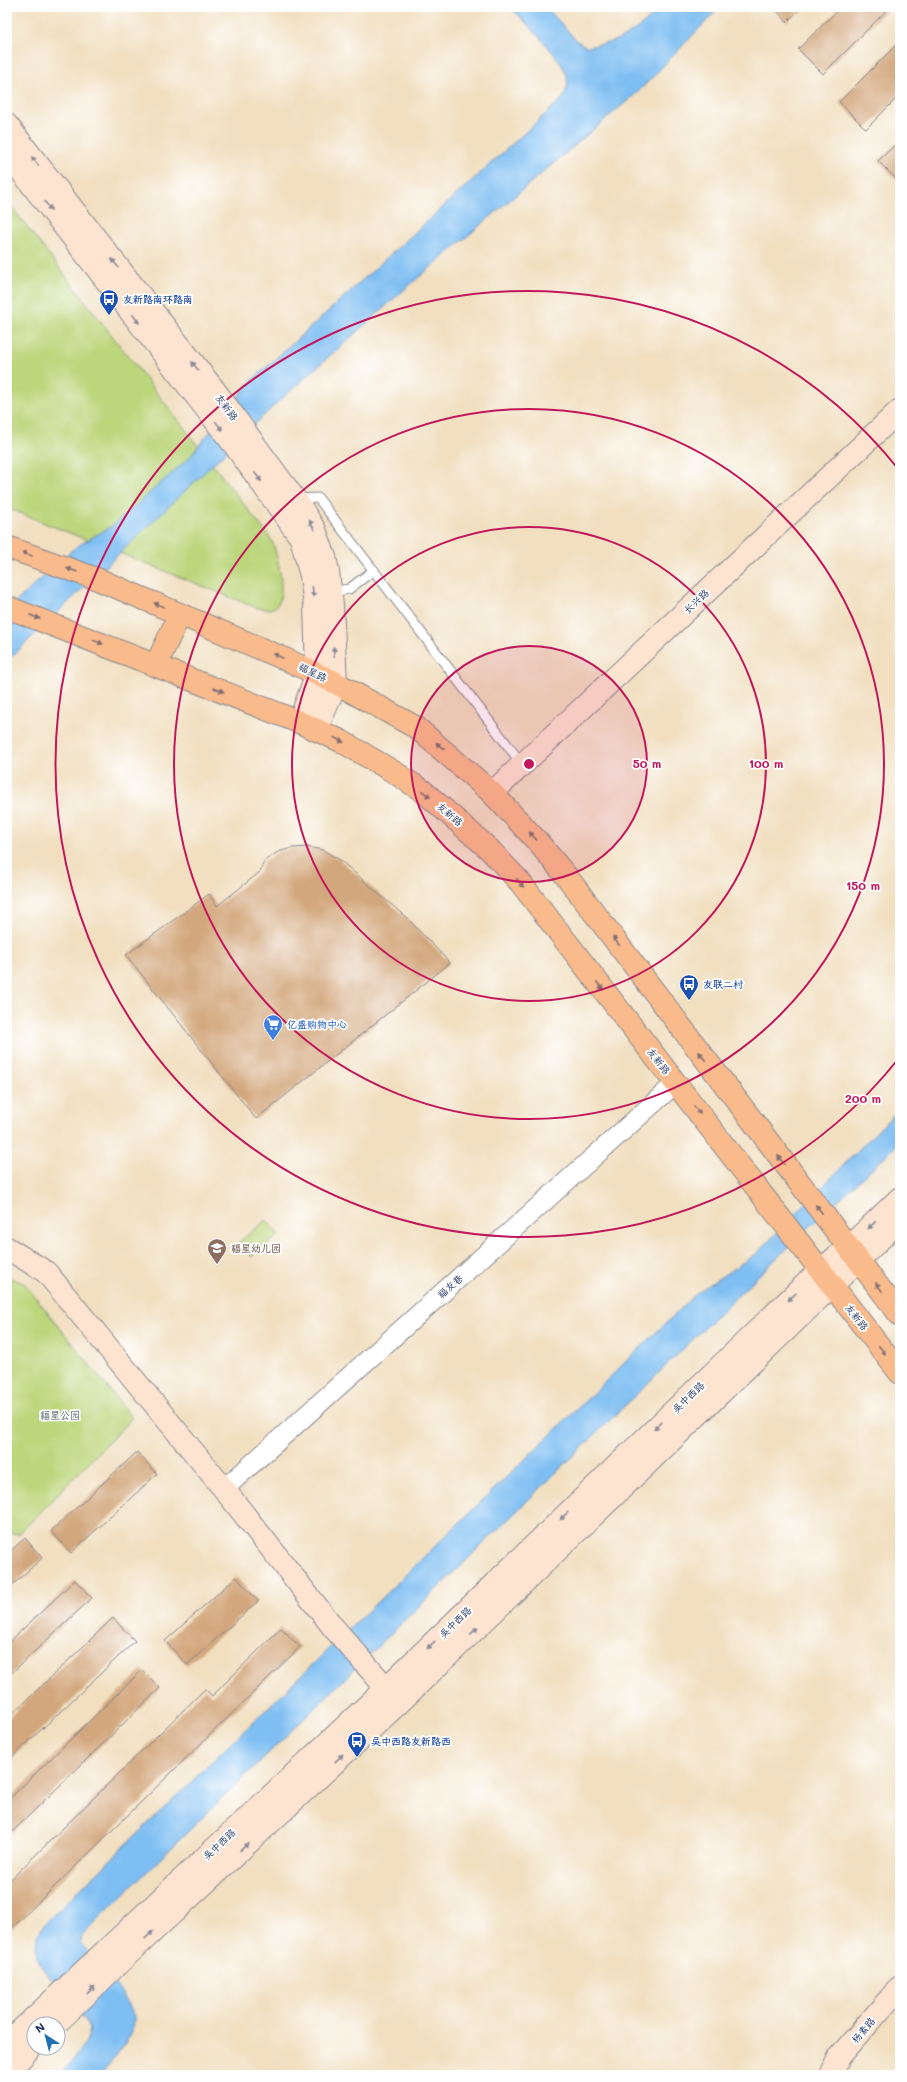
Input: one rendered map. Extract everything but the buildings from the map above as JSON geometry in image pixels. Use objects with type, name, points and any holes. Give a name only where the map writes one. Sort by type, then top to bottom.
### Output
[{"type":"main road","name":"友新路","points":[[7,126],[243,443],[295,500],[309,519],[321,544],[328,572],[330,592],[327,678],[308,725],[394,772],[440,805],[510,871],[778,1214],[900,1373]]},
{"type":"main road","name":"友新路","points":[[7,153],[211,401]]},
{"type":"main road","name":"长兴路","points":[[492,793],[900,410]]},
{"type":"main road","name":"友新路","points":[[243,443],[295,528],[305,548],[312,576],[315,606],[327,678]]},
{"type":"main road","name":"福星路","points":[[7,547],[97,579],[327,678],[417,728],[492,793],[538,841],[567,877],[853,1254]]},
{"type":"main road","points":[[7,607],[308,725]]},
{"type":"main road","points":[[156,665],[180,614]]},
{"type":"main road","name":"吴中西路","points":[[853,1254],[900,1198]]},
{"type":"main road","name":"吴中西路","points":[[64,2016],[393,1695],[826,1278],[853,1254],[900,1220]]},
{"type":"main road","points":[[7,1248],[46,1272],[224,1489],[334,1627],[393,1695]]},
{"type":"main road","points":[[853,1254],[900,1315]]},
{"type":"main road","name":"吴中西路","points":[[7,2043],[100,1954],[393,1695]]},
{"type":"main road","name":"杨素路","points":[[831,2075],[839,2057],[900,1987]]},
{"type":"main road","points":[[7,2073],[26,2053]]},
{"type":"street","name":"福友巷","points":[[224,1489],[676,1083]]},
{"type":"lane","points":[[295,500],[318,498],[522,764]]},
{"type":"lane","points":[[330,592],[349,589],[374,570]]},
{"type":"green space","points":[[7,201],[271,539],[276,554],[281,585],[281,595],[279,602],[275,607],[268,609],[257,608],[7,508]]},
{"type":"green space","points":[[266,1220],[279,1235],[251,1257],[239,1242]]},
{"type":"green space","name":"福星公园","points":[[7,1277],[24,1283],[132,1418],[19,1534],[7,1533]]},
{"type":"water","points":[[511,7],[546,7],[577,41],[587,47],[611,42],[627,35],[652,17],[662,7],[720,7],[639,91],[405,289],[279,401],[7,661],[7,610],[76,547],[112,526],[189,458],[250,382],[563,98],[568,83],[564,69],[543,41]]},
{"type":"water","points":[[900,1108],[900,1142],[760,1274],[82,1935],[81,1943],[121,1992],[128,2003],[133,2013],[133,2028],[126,2042],[101,2075],[60,2075],[86,2042],[90,2030],[87,2022],[46,1974],[41,1966],[36,1951],[36,1943],[44,1924],[698,1292],[756,1254]]},
{"type":"place","name":"友新路南环路南","points":[[109,316]]},
{"type":"place","name":"友联二村","points":[[689,1001]]},
{"type":"place","name":"亿盛购物中心","points":[[273,1041]]},
{"type":"place","name":"福星幼儿园","points":[[217,1265]]},
{"type":"place","name":"吴中西路友新路西","points":[[357,1758]]}]
